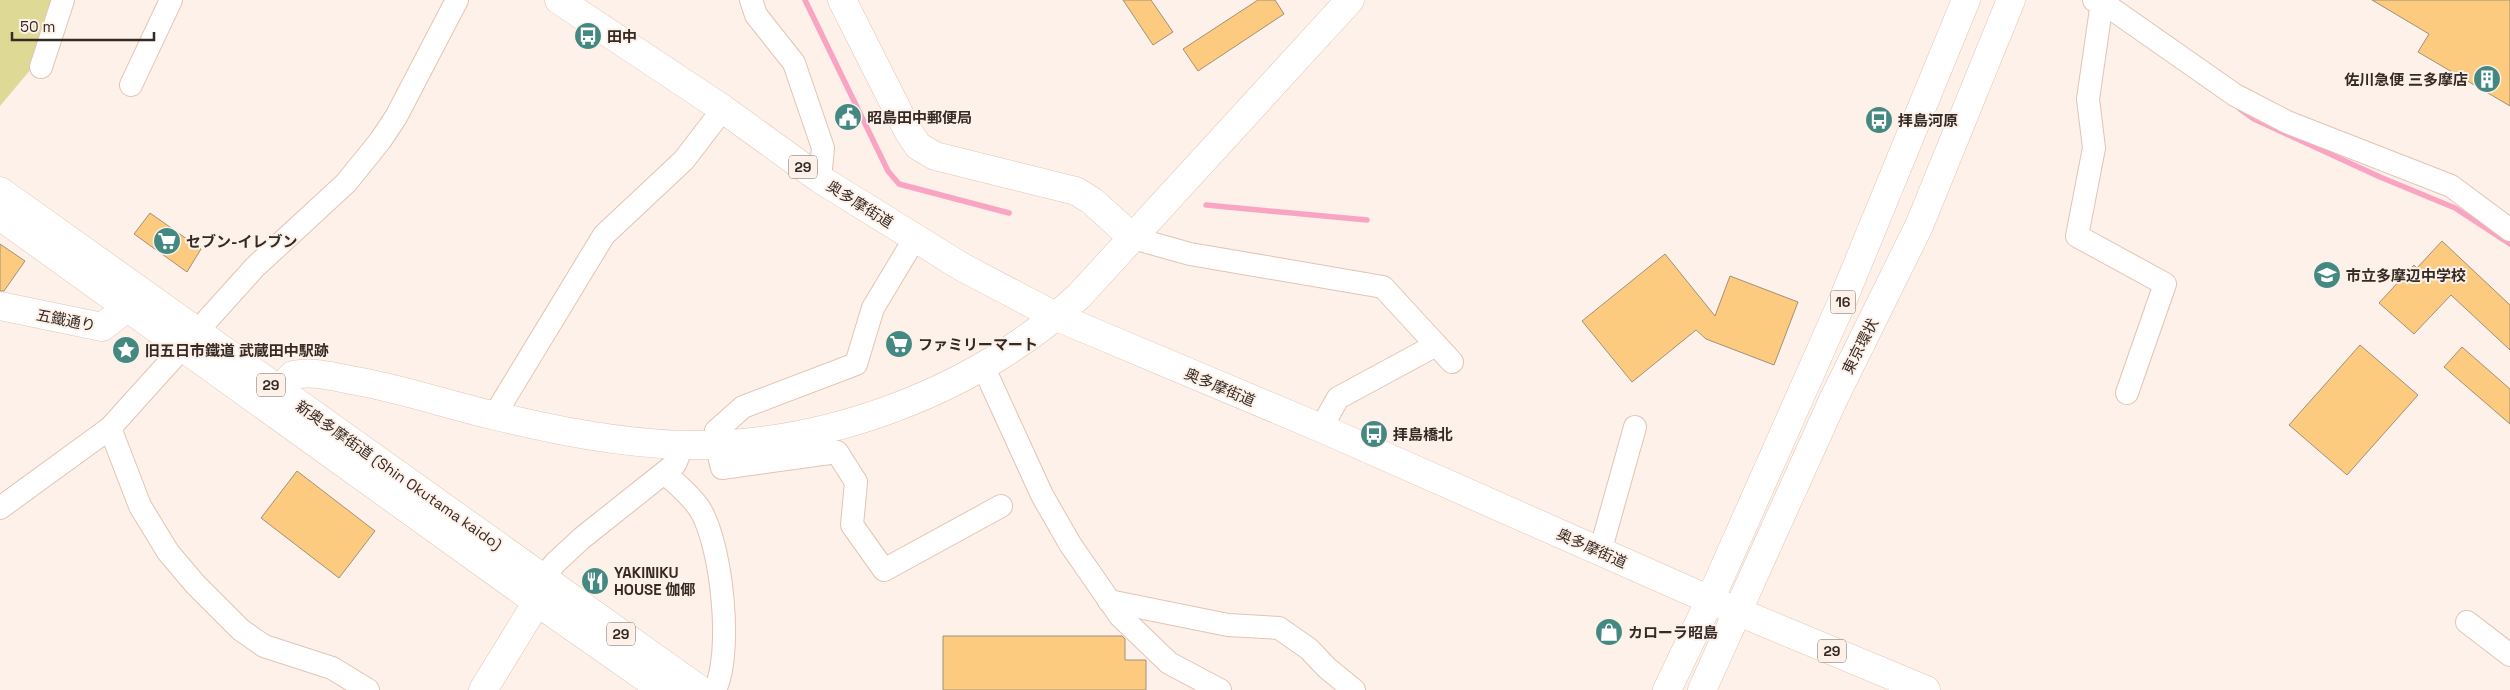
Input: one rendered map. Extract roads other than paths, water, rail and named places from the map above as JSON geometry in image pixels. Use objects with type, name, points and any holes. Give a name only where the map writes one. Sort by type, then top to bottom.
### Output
[{"type":"main road","name":"奥多摩街道","points":[[560,0],[722,108],[820,179],[962,267],[1057,317],[1320,428],[1710,600],[1926,690]]},
{"type":"main road","points":[[842,0],[912,139],[923,150],[943,158],[1081,194],[1092,201],[1133,238]]},
{"type":"main road","points":[[278,390],[293,375],[312,373],[372,383],[494,416],[606,438],[683,445],[764,440],[840,426],[927,394],[983,366],[1057,317],[1080,296],[1350,0]]},
{"type":"main road","name":"16","points":[[1667,690],[1710,600],[1842,302],[1966,0]]},
{"type":"main road","name":"東京環状","points":[[1702,690],[1834,398],[1919,226],[2010,0]]},
{"type":"main road","name":"新奥多摩街道 (Shin Okutama kaido)","points":[[0,191],[100,260],[190,340],[540,590],[700,690]]},
{"type":"main road","name":"新奥多摩街道 (Shin Okutama kaido)","points":[[0,216],[127,308],[190,340],[278,390],[433,498],[540,590]]},
{"type":"main road","name":"五鐵通り","points":[[0,306],[102,327],[127,308]]},
{"type":"main road","points":[[483,690],[540,590]]},
{"type":"main road","name":"29","points":[[540,590],[663,690]]},
{"type":"street","points":[[41,67],[62,0]]},
{"type":"street","points":[[132,85],[171,0]]},
{"type":"street","points":[[0,508],[110,428],[255,267],[329,200],[362,164],[396,117],[457,0]]},
{"type":"street","points":[[751,0],[756,15],[794,63],[823,148],[820,179]]},
{"type":"street","points":[[2127,393],[2165,284],[2077,236],[2094,148],[2088,99],[2098,1],[2236,95],[2287,122],[2451,186],[2510,230]]},
{"type":"street","points":[[494,416],[604,235],[684,160],[722,108]]},
{"type":"street","points":[[915,238],[873,308],[856,364],[743,407],[716,431],[716,443],[722,468],[836,452],[856,482],[852,524],[884,570],[1001,506]]},
{"type":"street","points":[[1133,238],[1190,254],[1383,287],[1452,362]]},
{"type":"street","points":[[1320,428],[1338,398],[1436,345]]},
{"type":"street","points":[[983,366],[1042,495],[1070,544],[1109,601],[1120,616],[1169,663],[1220,690]]},
{"type":"street","points":[[1600,552],[1635,427]]},
{"type":"street","points":[[110,428],[140,506],[149,523],[168,552],[208,597],[241,630],[264,646],[332,668],[368,690]]},
{"type":"street","points":[[540,590],[554,563],[582,538],[675,464],[683,445]]},
{"type":"street","points":[[665,472],[701,511],[716,548],[726,643],[721,678],[715,690]]},
{"type":"street","points":[[1109,601],[1228,625],[1279,628],[1309,649],[1326,668],[1354,690]]},
{"type":"street","points":[[2467,622],[2510,655]]},
{"type":"waterway","points":[[805,0],[888,171],[899,184],[1009,213]]},
{"type":"waterway","points":[[2240,109],[2254,119],[2380,177],[2455,208],[2510,244]]},
{"type":"waterway","points":[[1206,205],[1367,220]]},
{"type":"place","name":"田中","points":[[588,36]]},
{"type":"place","name":"佐川急便 三多摩店","points":[[2487,79]]},
{"type":"place","name":"昭島田中郵便局","points":[[848,117]]},
{"type":"place","name":"拝島河原","points":[[1879,120]]},
{"type":"place","name":"セブン-イレブン","points":[[167,241]]},
{"type":"place","name":"市立多摩辺中学校","points":[[2327,275]]},
{"type":"place","name":"ファミリーマート","points":[[899,344]]},
{"type":"place","name":"旧五日市鐵道 武蔵田中駅跡","points":[[126,350]]},
{"type":"place","name":"拝島橋北","points":[[1374,434]]},
{"type":"place","name":"YAKINIKU HOUSE 伽倻","points":[[595,581]]},
{"type":"place","name":"カローラ昭島","points":[[1609,632]]}]
